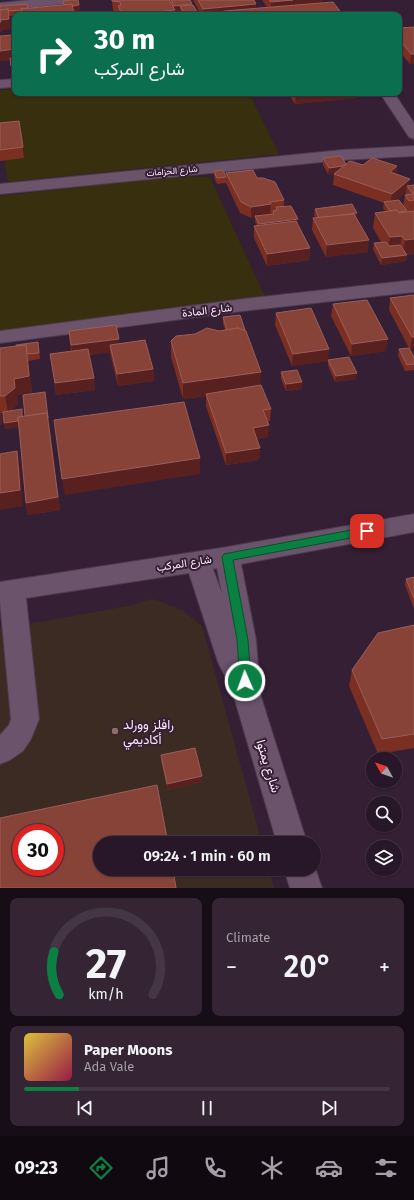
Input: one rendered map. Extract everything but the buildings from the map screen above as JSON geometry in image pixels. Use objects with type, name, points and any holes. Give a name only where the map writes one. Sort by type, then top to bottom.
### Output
[{"type":"street","points":[[0,7],[62,0]]},
{"type":"street","points":[[0,84],[12,83]]},
{"type":"street","points":[[389,96],[414,134]]},
{"type":"street","name":"شارع الحزامات","points":[[344,155],[360,150],[414,142]]},
{"type":"street","name":"شارع الحزامات","points":[[0,189],[344,155],[414,151]]},
{"type":"street","name":"شارع المادة","points":[[0,337],[243,305],[414,286]]},
{"type":"street","name":"شارع المركب","points":[[6,591],[227,557],[414,523]]},
{"type":"street","name":"شارع يمتوا","points":[[227,557],[242,640],[245,689]]},
{"type":"street","name":"شارع يمتوا","points":[[198,561],[231,662],[245,689],[290,836]]},
{"type":"street","points":[[0,751],[13,743],[21,732],[25,719],[10,666],[6,591]]},
{"type":"street","points":[[302,876],[306,888]]},
{"type":"shaded area","name":"رافلز وورلد أكاديمي","points":[[153,599],[182,610],[202,626],[260,836],[93,836],[93,876],[271,876],[274,888],[0,888],[0,629],[128,606]]},
{"type":"sand","points":[[12,89],[12,96],[250,96],[279,154],[8,182],[0,133],[0,90]]},
{"type":"sand","points":[[190,174],[192,177],[210,177],[265,297],[0,333],[0,196]]},
{"type":"place","name":"رافلز وورلد أكاديمي","points":[[115,731]]},
{"type":"route","points":[[245,681],[242,640],[227,557],[367,531]]}]
